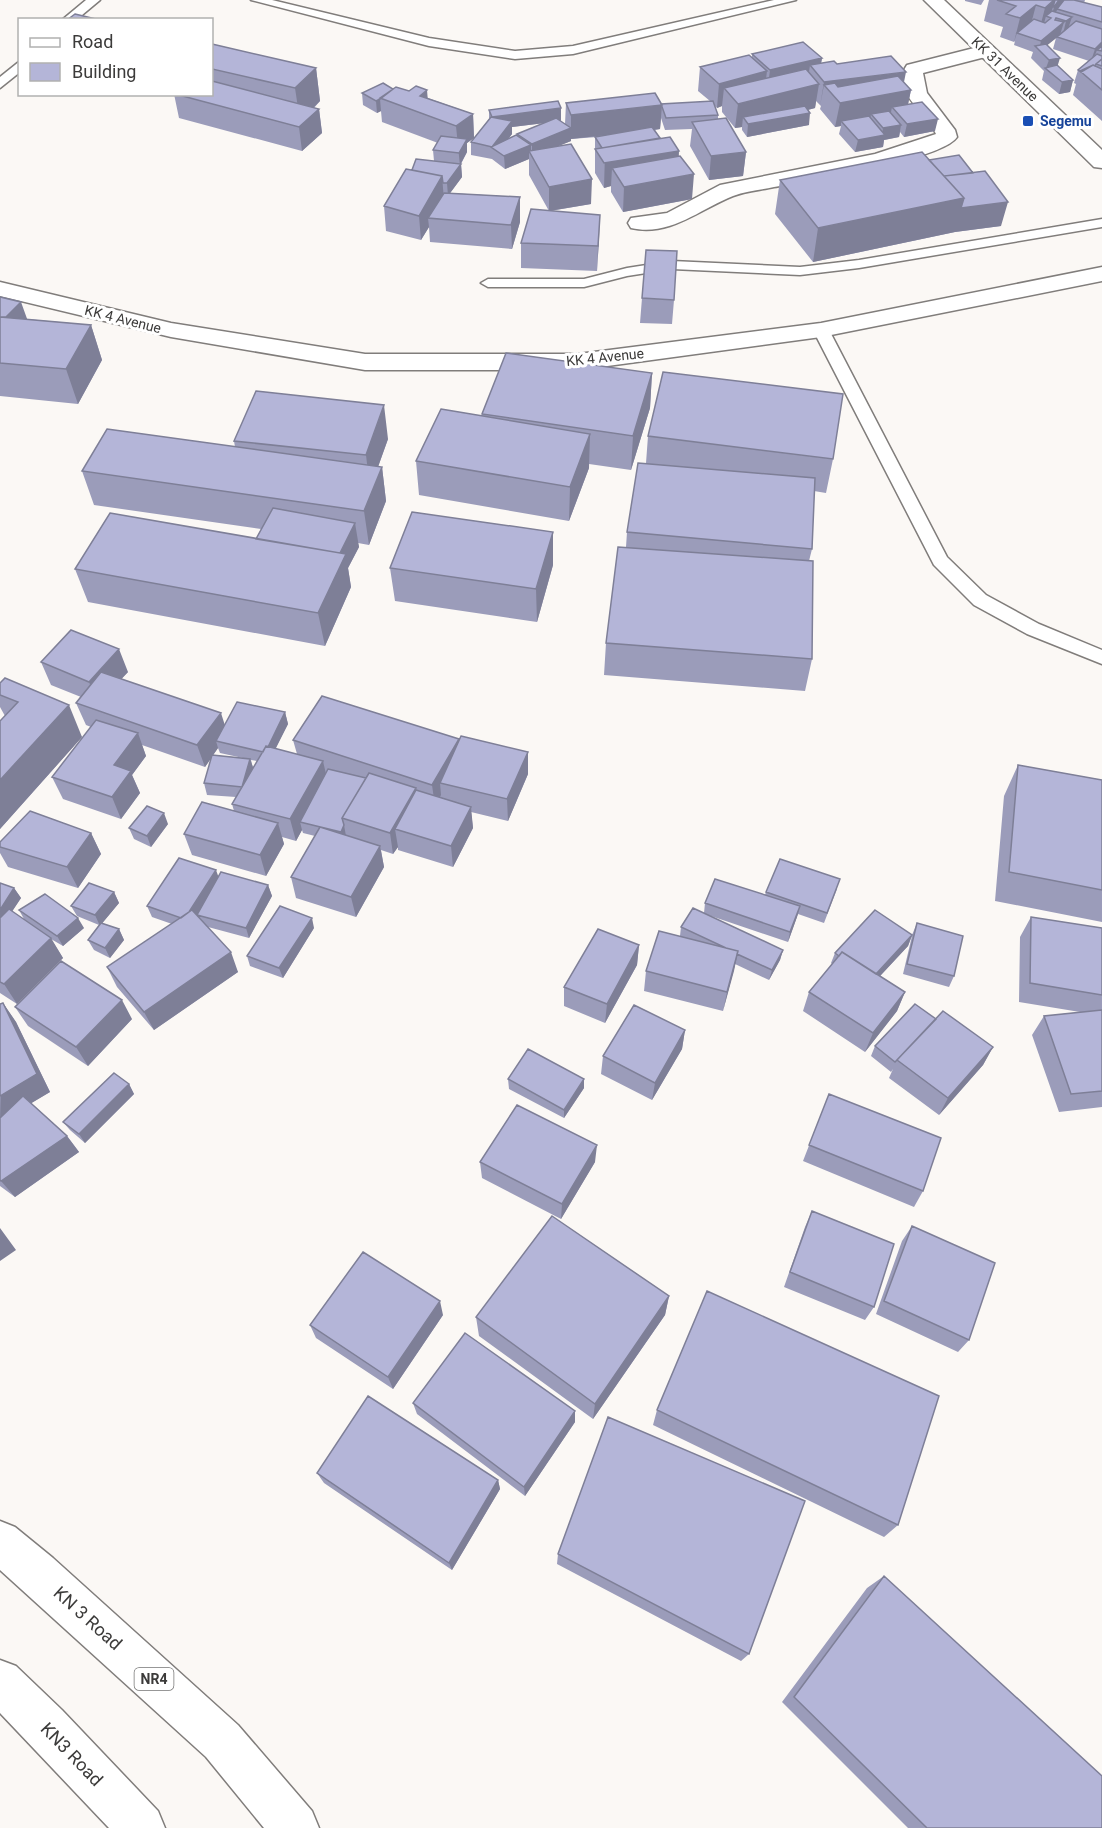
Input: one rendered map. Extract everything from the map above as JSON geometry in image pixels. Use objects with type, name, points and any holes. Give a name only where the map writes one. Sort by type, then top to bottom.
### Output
[{"type":"main road","name":"KK 31 Avenue","points":[[934,0],[1102,162]]},
{"type":"main road","points":[[639,223],[672,219],[728,190],[878,160],[928,147],[947,136],[945,130],[902,72],[986,51]]},
{"type":"main road","name":"KK 4 Avenue","points":[[0,289],[171,330],[365,362],[578,362],[821,330],[1102,274]]},
{"type":"main road","name":"KN 3 Road","points":[[0,1542],[38,1573],[222,1741],[296,1828]]},
{"type":"main road","name":"KN3 Road","points":[[0,1682],[46,1726],[141,1828]]},
{"type":"lane","points":[[71,18],[94,0]]},
{"type":"lane","points":[[257,0],[429,42],[515,55],[573,50],[790,0]]},
{"type":"lane","points":[[0,84],[18,67]]},
{"type":"lane","points":[[488,283],[584,284],[627,272],[672,265],[800,271],[871,262],[1102,223]]},
{"type":"lane","points":[[821,330],[940,561],[980,600],[1033,629],[1102,657]]},
{"type":"building","points":[[997,0],[1054,0],[1045,8],[1036,5],[1020,18],[1006,14],[1016,6]]},
{"type":"building","points":[[1064,0],[1074,0],[1102,7],[1102,22],[1057,9]]},
{"type":"building","points":[[1052,11],[1072,17],[1066,21],[1056,18],[1055,20],[1064,22],[1041,41],[1017,33],[1034,19],[1045,23],[1051,18],[1046,16]]},
{"type":"building","points":[[75,14],[92,18],[70,18]]},
{"type":"building","points":[[1076,21],[1102,29],[1102,42],[1095,49],[1057,37]]},
{"type":"building","points":[[803,42],[822,58],[770,70],[752,54]]},
{"type":"building","points":[[213,44],[316,68],[295,88],[213,69]]},
{"type":"building","points":[[1046,44],[1060,58],[1049,60],[1035,46]]},
{"type":"building","points":[[1097,54],[1102,56],[1102,59],[1095,66],[1081,72],[1078,70]]},
{"type":"building","points":[[749,55],[767,71],[719,84],[700,67]]},
{"type":"building","points":[[891,56],[906,72],[824,82],[810,65],[834,61],[837,64]]},
{"type":"building","points":[[1057,65],[1073,80],[1062,82],[1045,68]]},
{"type":"building","points":[[1093,65],[1102,69],[1102,90],[1080,71]]},
{"type":"building","points":[[806,69],[819,84],[738,104],[724,88]]},
{"type":"building","points":[[898,76],[911,90],[840,103],[824,85],[835,83],[838,87]]},
{"type":"building","points":[[213,81],[319,109],[299,127],[183,96],[213,96]]},
{"type":"building","points":[[383,83],[393,89],[376,101],[362,93]]},
{"type":"building","points":[[416,86],[427,90],[420,96],[473,114],[456,126],[380,98],[396,87],[409,91]]},
{"type":"building","points":[[655,93],[662,105],[571,115],[566,103]]},
{"type":"building","points":[[558,101],[561,108],[492,117],[489,110]]},
{"type":"building","points":[[713,101],[718,115],[666,118],[661,104]]},
{"type":"building","points":[[922,102],[938,119],[907,124],[892,107]]},
{"type":"building","points":[[805,106],[810,113],[748,124],[743,117]]},
{"type":"building","points":[[889,111],[901,125],[883,128],[871,114]]},
{"type":"building","points":[[869,116],[885,135],[858,140],[841,121]]},
{"type":"building","points":[[491,117],[512,121],[492,147],[471,142]]},
{"type":"building","points":[[556,118],[571,128],[532,144],[517,134]]},
{"type":"building","points":[[726,118],[746,152],[711,156],[692,122]]},
{"type":"building","points":[[652,127],[660,138],[602,148],[595,137]]},
{"type":"building","points":[[516,135],[531,145],[504,156],[491,147]]},
{"type":"building","points":[[441,136],[467,139],[459,153],[433,150]]},
{"type":"building","points":[[670,137],[679,151],[604,163],[595,149]]},
{"type":"building","points":[[571,144],[592,179],[549,187],[529,151]]},
{"type":"building","points":[[922,152],[964,198],[818,228],[780,180]]},
{"type":"building","points":[[959,155],[973,173],[944,176],[929,160]]},
{"type":"building","points":[[680,156],[694,174],[624,187],[612,168]]},
{"type":"building","points":[[416,159],[461,164],[447,183],[443,183],[442,176],[412,170]]},
{"type":"building","points":[[406,169],[442,176],[419,216],[384,206]]},
{"type":"building","points":[[985,171],[1008,202],[961,208],[964,198],[944,176]]},
{"type":"building","points":[[444,193],[520,197],[511,225],[428,218]]},
{"type":"building","points":[[531,209],[600,215],[598,246],[521,243]]},
{"type":"building","points":[[646,250],[677,251],[674,300],[642,298]]},
{"type":"building","points":[[0,297],[21,302],[6,317],[0,317]]},
{"type":"building","points":[[0,317],[91,325],[66,369],[0,363]]},
{"type":"building","points":[[506,353],[652,373],[633,436],[482,414]]},
{"type":"building","points":[[663,372],[843,394],[833,459],[648,436]]},
{"type":"building","points":[[256,391],[384,405],[366,455],[234,441]]},
{"type":"building","points":[[441,409],[590,434],[570,487],[416,461]]},
{"type":"building","points":[[107,429],[382,467],[364,511],[82,471]]},
{"type":"building","points":[[638,463],[815,478],[812,549],[627,532]]},
{"type":"building","points":[[273,508],[355,523],[340,553],[256,539]]},
{"type":"building","points":[[412,512],[553,532],[536,589],[390,568]]},
{"type":"building","points":[[110,513],[346,554],[318,613],[75,569]]},
{"type":"building","points":[[618,547],[813,561],[812,659],[606,643]]},
{"type":"building","points":[[71,630],[119,649],[89,682],[41,662]]},
{"type":"building","points":[[101,672],[221,713],[197,745],[76,703]]},
{"type":"building","points":[[5,678],[69,705],[0,780],[0,721],[18,702],[0,695],[0,683]]},
{"type":"building","points":[[322,696],[459,739],[432,785],[293,740]]},
{"type":"building","points":[[237,702],[285,712],[268,747],[266,746],[263,752],[216,741]]},
{"type":"building","points":[[96,720],[138,733],[114,765],[131,771],[112,797],[52,777]]},
{"type":"building","points":[[461,736],[528,752],[507,799],[440,783]]},
{"type":"building","points":[[266,746],[323,761],[290,819],[232,804]]},
{"type":"building","points":[[212,755],[250,759],[242,787],[204,783]]},
{"type":"building","points":[[1018,765],[1102,780],[1102,890],[1009,872]]},
{"type":"building","points":[[328,769],[366,778],[342,818],[344,825],[341,832],[300,822]]},
{"type":"building","points":[[369,773],[416,788],[390,833],[342,818]]},
{"type":"building","points":[[416,790],[471,807],[451,846],[395,829]]},
{"type":"building","points":[[202,802],[278,823],[260,855],[184,834]]},
{"type":"building","points":[[147,806],[164,813],[147,836],[129,828]]},
{"type":"building","points":[[30,811],[91,833],[67,867],[0,847],[0,842]]},
{"type":"building","points":[[320,827],[380,846],[351,897],[291,877]]},
{"type":"building","points":[[179,858],[216,870],[189,912],[181,918],[147,906]]},
{"type":"building","points":[[780,859],[840,879],[827,913],[766,892]]},
{"type":"building","points":[[221,872],[268,885],[246,928],[197,915]]},
{"type":"building","points":[[715,879],[800,906],[790,932],[705,903]]},
{"type":"building","points":[[0,883],[14,888],[0,910]]},
{"type":"building","points":[[89,883],[114,892],[95,915],[71,906]]},
{"type":"building","points":[[45,894],[78,918],[57,936],[19,910]]},
{"type":"building","points":[[280,906],[312,918],[279,968],[247,956]]},
{"type":"building","points":[[693,908],[783,950],[772,970],[737,954],[738,951],[726,948],[681,927]]},
{"type":"building","points":[[9,909],[51,938],[4,984],[0,982],[0,918]]},
{"type":"building","points":[[192,910],[231,952],[144,1012],[107,967]]},
{"type":"building","points":[[875,910],[912,935],[876,974],[842,952],[839,956],[835,953]]},
{"type":"building","points":[[1031,917],[1102,928],[1102,995],[1030,983]]},
{"type":"building","points":[[101,923],[119,929],[105,948],[88,940]]},
{"type":"building","points":[[917,923],[963,936],[954,976],[907,964]]},
{"type":"building","points":[[598,929],[639,945],[607,1004],[564,987]]},
{"type":"building","points":[[659,931],[738,951],[727,992],[646,971]]},
{"type":"building","points":[[842,952],[905,992],[873,1033],[809,992]]},
{"type":"building","points":[[61,961],[122,1000],[76,1047],[15,1007]]},
{"type":"building","points":[[3,1003],[37,1074],[0,1096],[0,1004]]},
{"type":"building","points":[[915,1004],[936,1019],[895,1062],[875,1046]]},
{"type":"building","points":[[634,1005],[685,1030],[655,1083],[603,1056]]},
{"type":"building","points":[[1102,1010],[1102,1091],[1071,1094],[1044,1016]]},
{"type":"building","points":[[943,1011],[993,1047],[948,1098],[897,1060]]},
{"type":"building","points":[[528,1049],[584,1079],[564,1110],[508,1079]]},
{"type":"building","points":[[114,1073],[129,1084],[79,1134],[63,1122]]},
{"type":"building","points":[[829,1094],[941,1138],[923,1191],[809,1145]]},
{"type":"building","points":[[23,1096],[67,1136],[1,1181],[0,1118]]},
{"type":"building","points":[[517,1105],[597,1145],[562,1204],[480,1162]]},
{"type":"building","points":[[812,1211],[894,1244],[874,1307],[790,1272]]},
{"type":"building","points":[[552,1216],[669,1296],[595,1404],[476,1317]]},
{"type":"building","points":[[912,1226],[995,1263],[969,1340],[884,1301]]},
{"type":"building","points":[[363,1252],[440,1301],[388,1377],[310,1325]]},
{"type":"building","points":[[707,1291],[939,1396],[898,1525],[657,1410]]},
{"type":"building","points":[[465,1333],[575,1411],[524,1487],[413,1403]]},
{"type":"building","points":[[368,1396],[498,1480],[449,1563],[317,1473]]},
{"type":"building","points":[[608,1417],[805,1501],[749,1654],[558,1554]]},
{"type":"building","points":[[884,1576],[1102,1776],[1102,1828],[927,1828],[794,1697]]},
{"type":"place","name":"Segemu","points":[[1028,121]]}]
